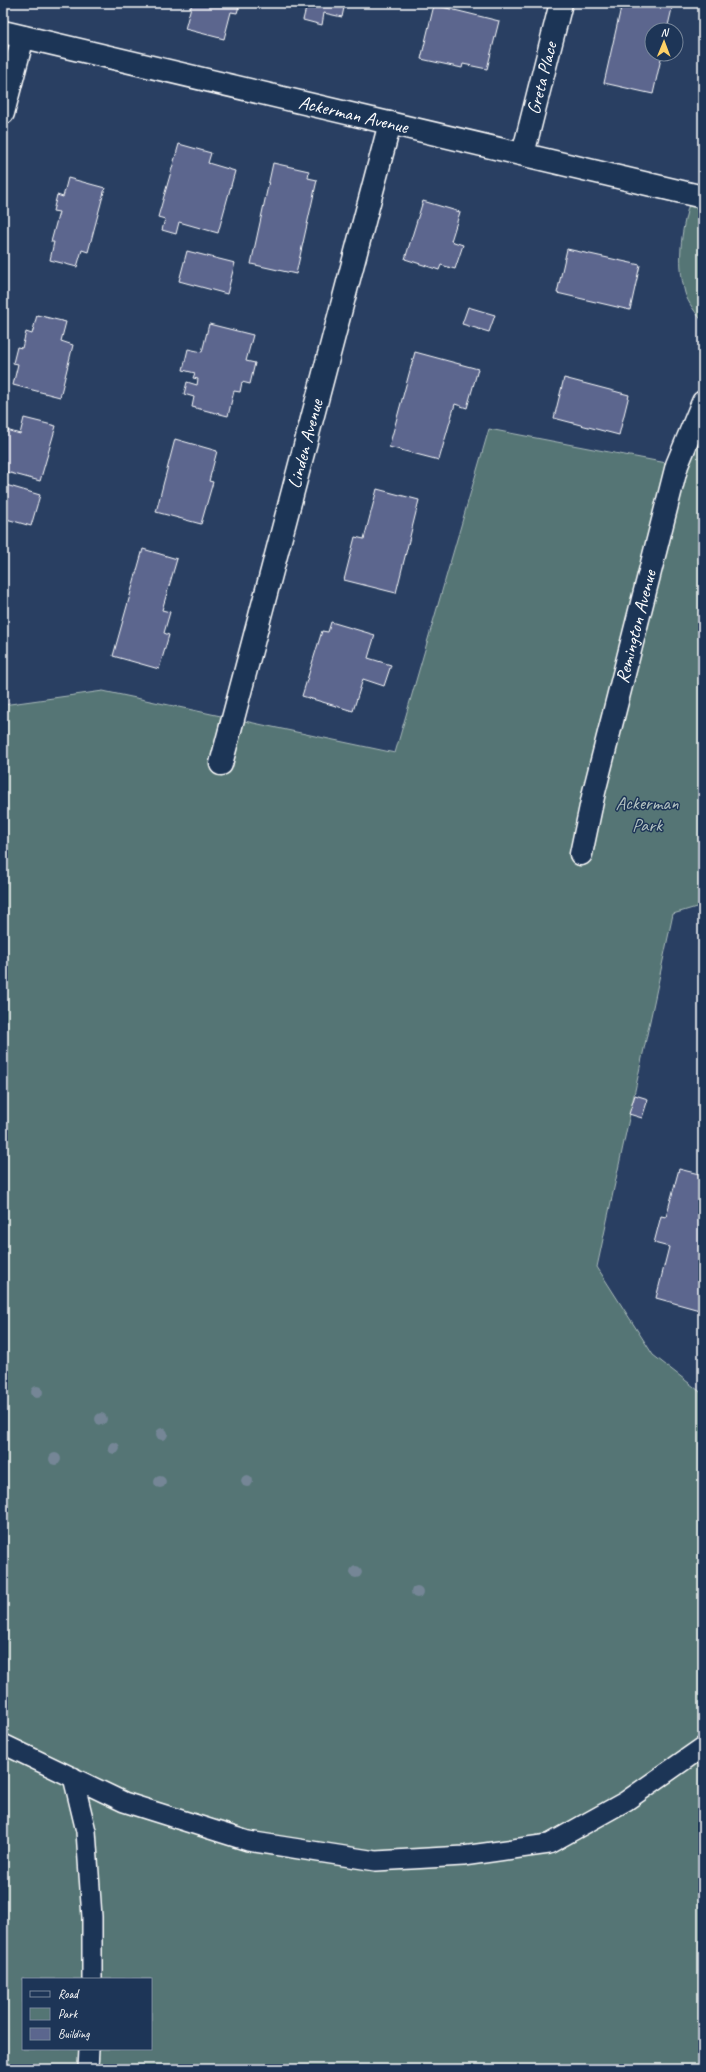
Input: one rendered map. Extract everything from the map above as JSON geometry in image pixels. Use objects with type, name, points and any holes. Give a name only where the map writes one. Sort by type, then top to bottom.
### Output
[{"type":"street","name":"Greta Place","points":[[523,154],[561,3]]},
{"type":"street","name":"Ackerman Avenue","points":[[13,34],[703,197]]},
{"type":"street","points":[[3,112],[13,34]]},
{"type":"street","name":"Linden Avenue","points":[[221,764],[390,124]]},
{"type":"street","name":"Remington Avenue","points":[[581,854],[596,784],[677,465],[703,402]]},
{"type":"lane","points":[[3,1744],[124,1802],[248,1842],[376,1861],[463,1856],[549,1844],[626,1801],[703,1747]]},
{"type":"lane","points":[[73,1777],[86,1831],[92,1917],[92,1978]]},
{"type":"lane","points":[[88,2069],[89,2050]]},
{"type":"green space","points":[[692,194],[703,197],[703,322],[692,308],[686,297],[682,281],[681,243],[685,218]]},
{"type":"green space","name":"Ackerman Park","points":[[703,402],[703,905],[673,914],[597,1267],[653,1355],[703,1394],[703,2069],[3,2069],[3,705],[103,691],[395,753],[489,429],[677,465]]},
{"type":"building","points":[[192,3],[240,3],[237,13],[231,12],[224,39],[185,29]]},
{"type":"building","points":[[288,3],[345,3],[342,17],[324,13],[322,25],[303,20],[306,8]]},
{"type":"building","points":[[622,3],[673,4],[669,22],[644,22],[644,62],[660,62],[653,94],[604,83]]},
{"type":"building","points":[[434,5],[499,21],[487,69],[463,64],[462,68],[421,59]]},
{"type":"building","points":[[179,144],[211,153],[208,163],[235,171],[218,233],[179,222],[176,234],[162,230],[165,219],[158,217]]},
{"type":"building","points":[[273,163],[309,171],[308,178],[317,180],[296,274],[251,264]]},
{"type":"building","points":[[68,178],[105,188],[88,252],[82,250],[77,267],[50,260],[54,242],[51,242],[59,212],[53,211],[57,195],[63,197]]},
{"type":"building","points":[[423,201],[460,212],[451,241],[463,245],[455,269],[441,265],[439,270],[405,259]]},
{"type":"building","points":[[567,249],[640,265],[630,310],[557,293]]},
{"type":"building","points":[[187,251],[235,263],[227,294],[179,281]]},
{"type":"building","points":[[468,307],[495,315],[489,332],[462,324]]},
{"type":"building","points":[[37,315],[66,322],[61,341],[73,345],[60,397],[13,385],[18,364],[13,363],[17,347],[22,348],[26,332],[32,334]]},
{"type":"building","points":[[209,324],[253,335],[246,361],[255,363],[250,384],[242,382],[240,392],[234,391],[228,416],[192,407],[194,397],[184,394],[187,382],[197,385],[198,379],[193,378],[195,373],[183,370],[188,349],[202,352]]},
{"type":"building","points":[[415,352],[478,369],[467,408],[455,404],[439,460],[389,447]]},
{"type":"building","points":[[564,378],[629,395],[619,435],[554,418]]},
{"type":"building","points":[[24,418],[56,426],[40,481],[3,471],[3,429],[20,434]]},
{"type":"building","points":[[175,439],[217,451],[209,481],[213,482],[201,524],[156,512]]},
{"type":"building","points":[[6,485],[40,495],[31,526],[3,518],[3,496]]},
{"type":"building","points":[[377,489],[419,500],[396,593],[344,580],[355,537],[364,539]]},
{"type":"building","points":[[143,549],[177,559],[162,610],[170,612],[164,633],[169,635],[159,669],[113,656]]},
{"type":"building","points":[[331,622],[375,635],[368,658],[391,665],[384,686],[363,679],[353,711],[302,696],[322,631],[328,632]]},
{"type":"building","points":[[635,1095],[648,1099],[642,1118],[629,1114]]},
{"type":"building","points":[[679,1169],[703,1175],[703,1311],[656,1298],[669,1247],[654,1243],[661,1216],[666,1217]]}]
